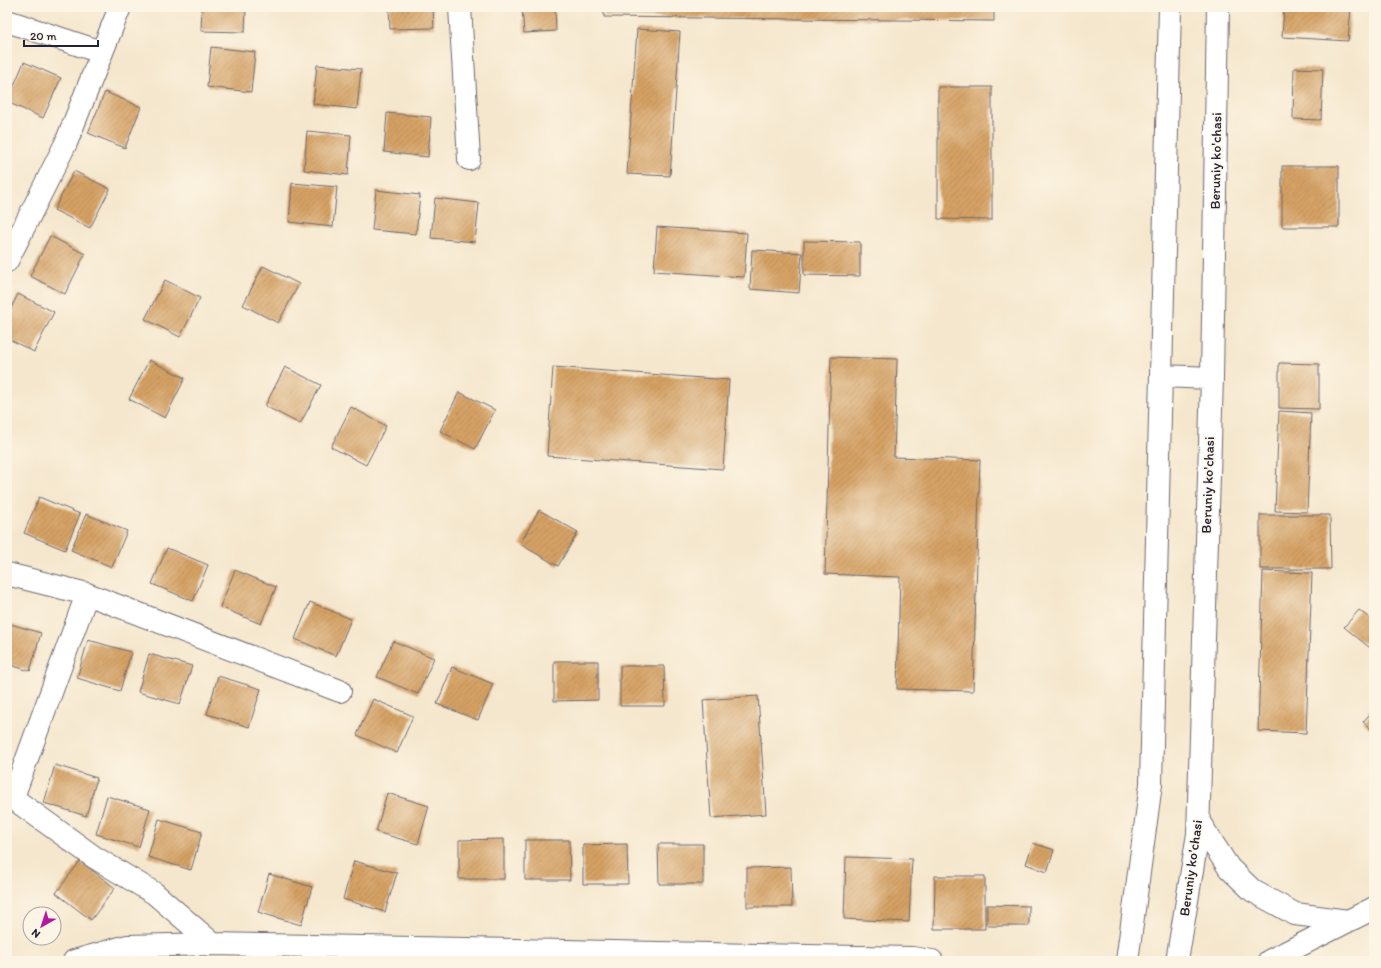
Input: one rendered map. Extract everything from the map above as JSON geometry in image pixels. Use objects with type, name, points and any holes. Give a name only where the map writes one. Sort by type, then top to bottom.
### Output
[{"type":"street","points":[[7,261],[66,143],[120,7]]},
{"type":"street","points":[[460,7],[469,159]]},
{"type":"street","points":[[1127,961],[1151,784],[1170,7]]},
{"type":"street","name":"Beruniy ko'chasi","points":[[1177,961],[1199,822],[1212,378],[1218,7]]},
{"type":"street","points":[[7,21],[101,52]]},
{"type":"street","points":[[1161,376],[1212,378]]},
{"type":"street","points":[[7,574],[87,594],[340,691]]},
{"type":"street","points":[[87,594],[10,795],[94,857],[154,893],[213,944]]},
{"type":"street","points":[[1199,822],[1229,868],[1253,891],[1295,914],[1348,921]]},
{"type":"street","points":[[1269,961],[1374,908]]},
{"type":"street","points":[[74,961],[127,946],[213,944],[779,959],[912,958],[932,961]]},
{"type":"building","points":[[202,7],[246,7],[245,32],[201,31]]},
{"type":"building","points":[[389,7],[433,7],[434,28],[390,29]]},
{"type":"building","points":[[522,7],[555,7],[556,31],[524,33]]},
{"type":"building","points":[[604,7],[994,7],[994,21],[604,17]]},
{"type":"building","points":[[1284,7],[1351,7],[1348,41],[1282,37]]},
{"type":"building","points":[[637,29],[680,32],[670,176],[627,174]]},
{"type":"building","points":[[211,47],[255,52],[251,92],[207,87]]},
{"type":"building","points":[[24,62],[61,78],[43,118],[7,102]]},
{"type":"building","points":[[317,65],[361,69],[357,109],[313,104]]},
{"type":"building","points":[[1294,68],[1323,69],[1321,120],[1293,119]]},
{"type":"building","points":[[938,87],[992,87],[992,220],[938,219]]},
{"type":"building","points":[[105,92],[141,107],[125,148],[88,133]]},
{"type":"building","points":[[387,113],[431,117],[428,157],[384,152]]},
{"type":"building","points":[[307,131],[351,135],[348,175],[304,170]]},
{"type":"building","points":[[1282,166],[1339,166],[1339,227],[1282,227]]},
{"type":"building","points":[[74,171],[110,189],[90,228],[54,210]]},
{"type":"building","points":[[292,183],[337,187],[333,227],[289,222]]},
{"type":"building","points":[[376,190],[420,195],[416,234],[372,230]]},
{"type":"building","points":[[435,198],[479,203],[475,242],[431,238]]},
{"type":"building","points":[[657,227],[747,233],[744,277],[654,271]]},
{"type":"building","points":[[50,236],[85,254],[65,294],[30,276]]},
{"type":"building","points":[[804,241],[860,242],[860,276],[804,275]]},
{"type":"building","points":[[752,250],[802,253],[799,293],[750,289]]},
{"type":"building","points":[[263,266],[299,284],[278,323],[243,305]]},
{"type":"building","points":[[165,280],[200,298],[180,337],[145,319]]},
{"type":"building","points":[[18,294],[54,312],[34,352],[7,338],[7,316]]},
{"type":"building","points":[[831,357],[897,359],[894,457],[980,460],[973,691],[897,689],[900,577],[825,574]]},
{"type":"building","points":[[149,360],[185,378],[165,418],[129,399]]},
{"type":"building","points":[[1279,363],[1319,364],[1319,409],[1279,408]]},
{"type":"building","points":[[285,367],[321,385],[300,424],[265,406]]},
{"type":"building","points":[[553,367],[729,380],[723,469],[547,456]]},
{"type":"building","points":[[459,392],[495,410],[475,449],[440,431]]},
{"type":"building","points":[[351,407],[386,426],[366,465],[331,447]]},
{"type":"building","points":[[1279,411],[1311,413],[1307,512],[1275,511]]},
{"type":"building","points":[[39,497],[80,514],[65,550],[24,533]]},
{"type":"building","points":[[539,510],[578,532],[558,566],[520,544]]},
{"type":"building","points":[[86,514],[127,531],[112,567],[71,550]]},
{"type":"building","points":[[1260,515],[1330,515],[1331,569],[1260,569]]},
{"type":"building","points":[[167,548],[208,565],[193,601],[152,584]]},
{"type":"building","points":[[235,570],[276,587],[261,624],[220,607]]},
{"type":"building","points":[[1263,571],[1312,573],[1306,733],[1258,731]]},
{"type":"building","points":[[310,602],[351,619],[336,656],[295,639]]},
{"type":"building","points":[[1359,610],[1374,622],[1374,651],[1344,627]]},
{"type":"building","points":[[7,623],[41,633],[30,671],[7,664]]},
{"type":"building","points":[[88,640],[131,652],[120,691],[77,678]]},
{"type":"building","points":[[393,641],[434,658],[418,694],[377,677]]},
{"type":"building","points":[[149,654],[192,666],[180,704],[138,692]]},
{"type":"building","points":[[554,661],[598,661],[598,700],[554,701]]},
{"type":"building","points":[[620,666],[664,666],[665,706],[620,706]]},
{"type":"building","points":[[452,667],[493,684],[478,720],[437,704]]},
{"type":"building","points":[[218,676],[261,689],[249,727],[207,714]]},
{"type":"building","points":[[758,696],[766,814],[711,818],[703,700]]},
{"type":"building","points":[[373,699],[413,716],[397,753],[357,735]]},
{"type":"building","points":[[1374,709],[1374,732],[1363,722]]},
{"type":"building","points":[[55,765],[97,778],[86,816],[44,803]]},
{"type":"building","points":[[387,793],[429,806],[418,844],[376,832]]},
{"type":"building","points":[[107,796],[150,809],[139,847],[96,834]]},
{"type":"building","points":[[159,819],[202,832],[191,870],[148,857]]},
{"type":"building","points":[[504,839],[504,879],[459,879],[459,840]]},
{"type":"building","points":[[525,840],[569,840],[570,880],[525,880]]},
{"type":"building","points":[[1033,843],[1054,850],[1047,872],[1026,864]]},
{"type":"building","points":[[627,844],[628,884],[583,884],[583,845]]},
{"type":"building","points":[[658,844],[703,844],[703,884],[659,884]]},
{"type":"building","points":[[846,857],[912,859],[909,922],[844,919]]},
{"type":"building","points":[[80,861],[115,888],[91,920],[56,893]]},
{"type":"building","points":[[354,861],[397,873],[385,912],[343,899]]},
{"type":"building","points":[[791,867],[792,907],[747,907],[747,868]]},
{"type":"building","points":[[269,874],[312,887],[301,925],[258,912]]},
{"type":"building","points":[[935,876],[985,876],[985,929],[934,929]]},
{"type":"building","points":[[987,905],[1029,906],[1029,926],[987,926]]}]
